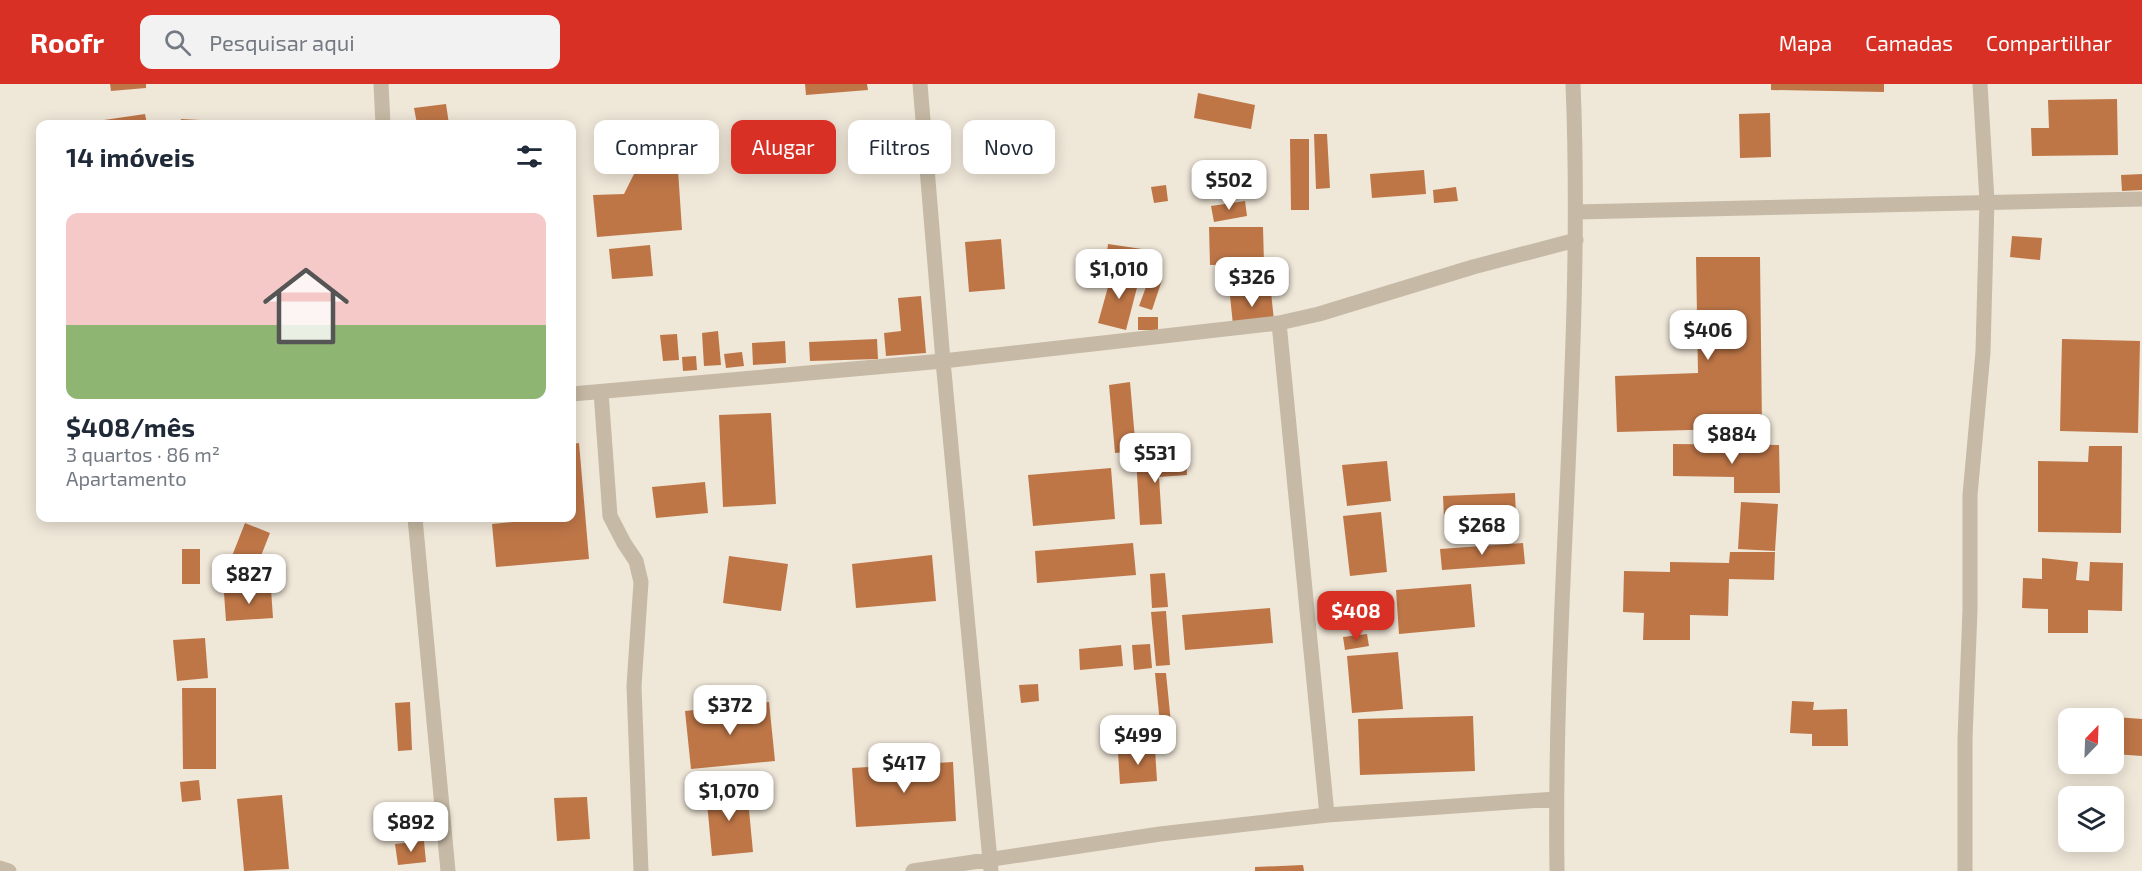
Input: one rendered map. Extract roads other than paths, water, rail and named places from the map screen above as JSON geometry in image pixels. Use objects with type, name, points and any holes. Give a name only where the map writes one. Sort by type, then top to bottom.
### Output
[{"type":"street","points":[[381,84],[383,120]]},
{"type":"street","points":[[920,84],[943,361],[990,865]]},
{"type":"street","points":[[1557,871],[1556,799],[1563,548],[1575,302],[1576,212],[1573,84]]},
{"type":"street","points":[[1965,871],[1970,495],[1983,352],[1987,201],[1980,84]]},
{"type":"street","points":[[1576,212],[2142,199]]},
{"type":"street","points":[[576,394],[943,361],[1279,323],[1319,314],[1473,267],[1576,240]]},
{"type":"street","points":[[1279,323],[1327,815]]},
{"type":"street","points":[[601,392],[610,516],[636,561],[641,582],[633,686],[641,871]]},
{"type":"street","points":[[415,522],[448,871]]},
{"type":"street","points":[[913,871],[990,865],[1160,834],[1327,815],[1556,799]]},
{"type":"street","points":[[0,868],[9,871]]}]
